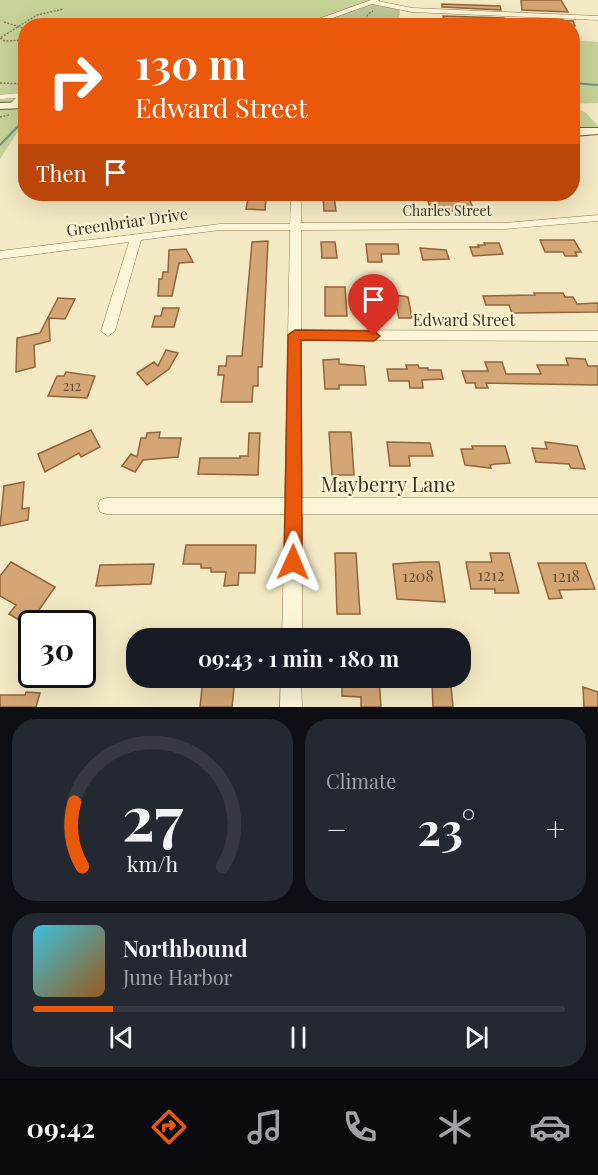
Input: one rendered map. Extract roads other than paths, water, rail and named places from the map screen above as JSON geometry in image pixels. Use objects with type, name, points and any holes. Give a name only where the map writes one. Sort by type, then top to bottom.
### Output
[{"type":"main road","points":[[0,106],[18,100]]},
{"type":"main road","points":[[580,132],[598,131]]},
{"type":"street","points":[[325,18],[375,1],[397,8],[598,18]]},
{"type":"street","points":[[292,628],[296,201]]},
{"type":"street","name":"Charles Street","points":[[295,227],[504,226],[598,218]]},
{"type":"street","name":"Greenbriar Drive","points":[[0,255],[220,227],[295,227]]},
{"type":"street","points":[[108,331],[136,238]]},
{"type":"street","name":"Edward Street","points":[[295,335],[598,336]]},
{"type":"street","name":"Mayberry Lane","points":[[106,506],[598,506]]},
{"type":"street","points":[[291,688],[291,707]]},
{"type":"lane","points":[[0,97],[18,99]]},
{"type":"waterway","points":[[580,84],[598,85]]},
{"type":"waterway","points":[[0,145],[18,126]]}]
